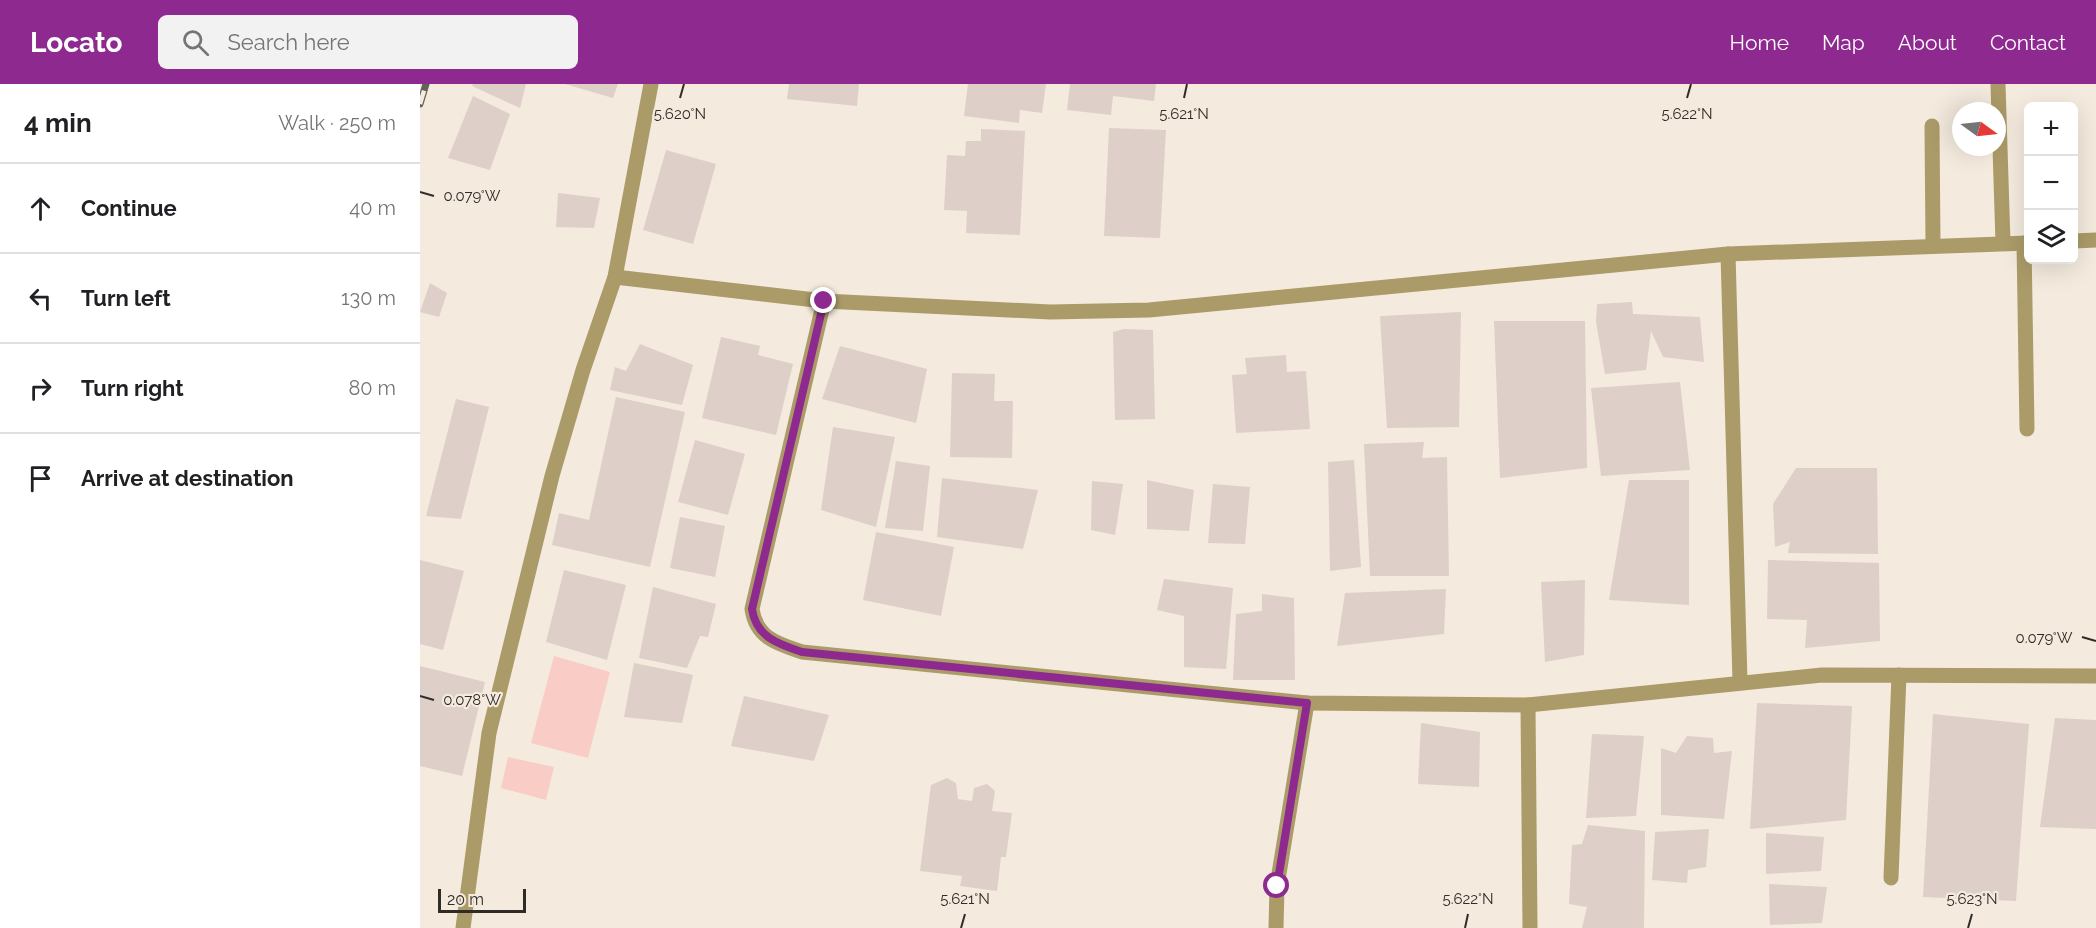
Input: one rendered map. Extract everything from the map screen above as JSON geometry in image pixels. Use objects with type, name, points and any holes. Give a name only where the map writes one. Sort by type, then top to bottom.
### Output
[{"type":"street","points":[[463,928],[489,733],[552,476],[583,370],[615,277],[651,84]]},
{"type":"street","points":[[1998,84],[2003,243]]},
{"type":"street","points":[[1932,126],[1933,246]]},
{"type":"street","points":[[2078,241],[2096,240]]},
{"type":"street","points":[[615,277],[824,301],[1050,312],[1149,310],[1728,254],[2024,243]]},
{"type":"street","points":[[1728,254],[1740,681]]},
{"type":"street","points":[[2026,264],[2027,429]]},
{"type":"street","points":[[824,301],[752,609],[754,621],[761,634],[802,652],[1307,703],[1528,705],[1740,681],[1822,675],[2096,676]]},
{"type":"street","points":[[1891,878],[1899,675]]},
{"type":"street","points":[[1276,928],[1277,886],[1307,703]]},
{"type":"street","points":[[1528,705],[1530,928]]},
{"type":"shaded area","points":[[554,656],[610,672],[588,758],[531,743]]},
{"type":"shaded area","points":[[508,757],[554,767],[546,800],[501,788]]},
{"type":"building","points":[[473,84],[526,84],[520,108],[472,86]]},
{"type":"building","points":[[565,84],[618,84],[613,98]]},
{"type":"building","points":[[789,84],[859,84],[857,106],[787,99]]},
{"type":"building","points":[[968,84],[1046,84],[1042,113],[1020,110],[1019,123],[964,116]]},
{"type":"building","points":[[1070,84],[1156,84],[1154,101],[1113,96],[1111,115],[1067,110]]},
{"type":"building","points":[[473,96],[510,114],[490,170],[448,158]]},
{"type":"building","points":[[1109,128],[1166,130],[1160,238],[1104,236]]},
{"type":"building","points":[[981,129],[1025,131],[1020,235],[966,233],[967,211],[944,210],[947,155],[965,156],[966,141],[981,141]]},
{"type":"building","points":[[666,150],[716,164],[693,244],[643,230]]},
{"type":"building","points":[[558,193],[600,198],[594,228],[556,227]]},
{"type":"building","points":[[430,283],[447,293],[439,317],[420,312]]},
{"type":"building","points":[[1632,302],[1633,314],[1700,317],[1704,362],[1663,357],[1651,331],[1646,370],[1605,374],[1596,322],[1597,304]]},
{"type":"building","points":[[1461,312],[1459,427],[1387,428],[1380,316]]},
{"type":"building","points":[[1494,321],[1585,321],[1587,468],[1500,478]]},
{"type":"building","points":[[1124,329],[1153,330],[1155,419],[1115,420],[1113,332]]},
{"type":"building","points":[[721,337],[760,346],[758,355],[793,364],[776,435],[702,418]]},
{"type":"building","points":[[640,344],[693,365],[682,405],[610,390],[615,367],[626,371]]},
{"type":"building","points":[[840,346],[927,369],[916,423],[822,399]]},
{"type":"building","points":[[1286,355],[1287,372],[1306,371],[1310,429],[1236,433],[1232,375],[1247,374],[1245,358]]},
{"type":"building","points":[[952,373],[995,374],[994,401],[1013,401],[1012,458],[950,457]]},
{"type":"building","points":[[1680,382],[1690,470],[1601,476],[1591,388]]},
{"type":"building","points":[[616,397],[685,412],[650,567],[552,545],[559,513],[589,520]]},
{"type":"building","points":[[456,399],[489,407],[461,519],[426,516]]},
{"type":"building","points":[[833,427],[895,437],[876,527],[821,510]]},
{"type":"building","points":[[695,440],[745,454],[728,515],[678,502]]},
{"type":"building","points":[[1424,442],[1422,458],[1447,457],[1449,576],[1370,576],[1364,444]]},
{"type":"building","points":[[1354,460],[1361,567],[1330,571],[1328,462]]},
{"type":"building","points":[[896,461],[930,466],[923,531],[885,528]]},
{"type":"building","points":[[1796,468],[1877,468],[1878,554],[1788,553],[1790,542],[1775,547],[1773,504]]},
{"type":"building","points":[[942,478],[1038,490],[1023,549],[937,537]]},
{"type":"building","points":[[1147,480],[1194,490],[1189,531],[1147,529]]},
{"type":"building","points":[[1629,480],[1689,480],[1689,605],[1609,600]]},
{"type":"building","points":[[1092,481],[1123,484],[1115,535],[1091,530]]},
{"type":"building","points":[[1213,484],[1250,487],[1245,544],[1208,543]]},
{"type":"building","points":[[680,517],[725,526],[715,577],[670,568]]},
{"type":"building","points":[[876,532],[954,547],[941,616],[863,600]]},
{"type":"building","points":[[420,560],[464,571],[443,650],[420,644]]},
{"type":"building","points":[[1768,560],[1879,563],[1880,641],[1805,648],[1807,620],[1767,619]]},
{"type":"building","points":[[564,570],[626,585],[607,660],[546,642]]},
{"type":"building","points":[[1164,579],[1233,588],[1226,669],[1184,667],[1184,616],[1157,610]]},
{"type":"building","points":[[1585,580],[1584,655],[1545,662],[1541,582]]},
{"type":"building","points":[[653,587],[716,604],[708,637],[700,636],[687,668],[639,658]]},
{"type":"building","points":[[1446,589],[1444,634],[1337,646],[1345,593]]},
{"type":"building","points":[[1262,594],[1294,598],[1295,680],[1233,680],[1236,614],[1262,611]]},
{"type":"building","points":[[634,663],[693,675],[682,723],[624,717]]},
{"type":"building","points":[[420,666],[485,682],[462,776],[420,766]]},
{"type":"building","points":[[744,696],[829,715],[814,761],[731,746]]},
{"type":"building","points":[[1757,703],[1852,706],[1846,820],[1750,829]]},
{"type":"building","points":[[1933,714],[2029,724],[2016,901],[1923,897]]},
{"type":"building","points":[[2055,718],[2096,720],[2096,829],[2040,827]]},
{"type":"building","points":[[1421,723],[1480,732],[1479,787],[1418,784]]},
{"type":"building","points":[[1592,734],[1644,736],[1636,816],[1586,818]]},
{"type":"building","points":[[1687,736],[1713,738],[1714,753],[1732,751],[1724,819],[1661,815],[1661,748],[1676,753]]},
{"type":"building","points":[[947,778],[956,783],[958,799],[972,801],[974,788],[987,784],[995,791],[992,811],[1012,813],[1006,857],[1001,857],[997,891],[960,886],[962,876],[920,871],[931,785]]},
{"type":"building","points":[[1588,825],[1645,831],[1644,928],[1582,928],[1587,907],[1569,904],[1572,845],[1582,844]]},
{"type":"building","points":[[1709,829],[1706,867],[1688,870],[1687,883],[1652,880],[1655,832]]},
{"type":"building","points":[[1766,833],[1824,837],[1821,871],[1766,874]]},
{"type":"building","points":[[1769,884],[1827,887],[1822,923],[1770,925]]},
{"type":"railway","points":[[420,104],[426,84]]},
{"type":"route","points":[[824,301],[752,609],[754,621],[761,634],[779,644],[802,652],[1307,703],[1277,886]]}]
